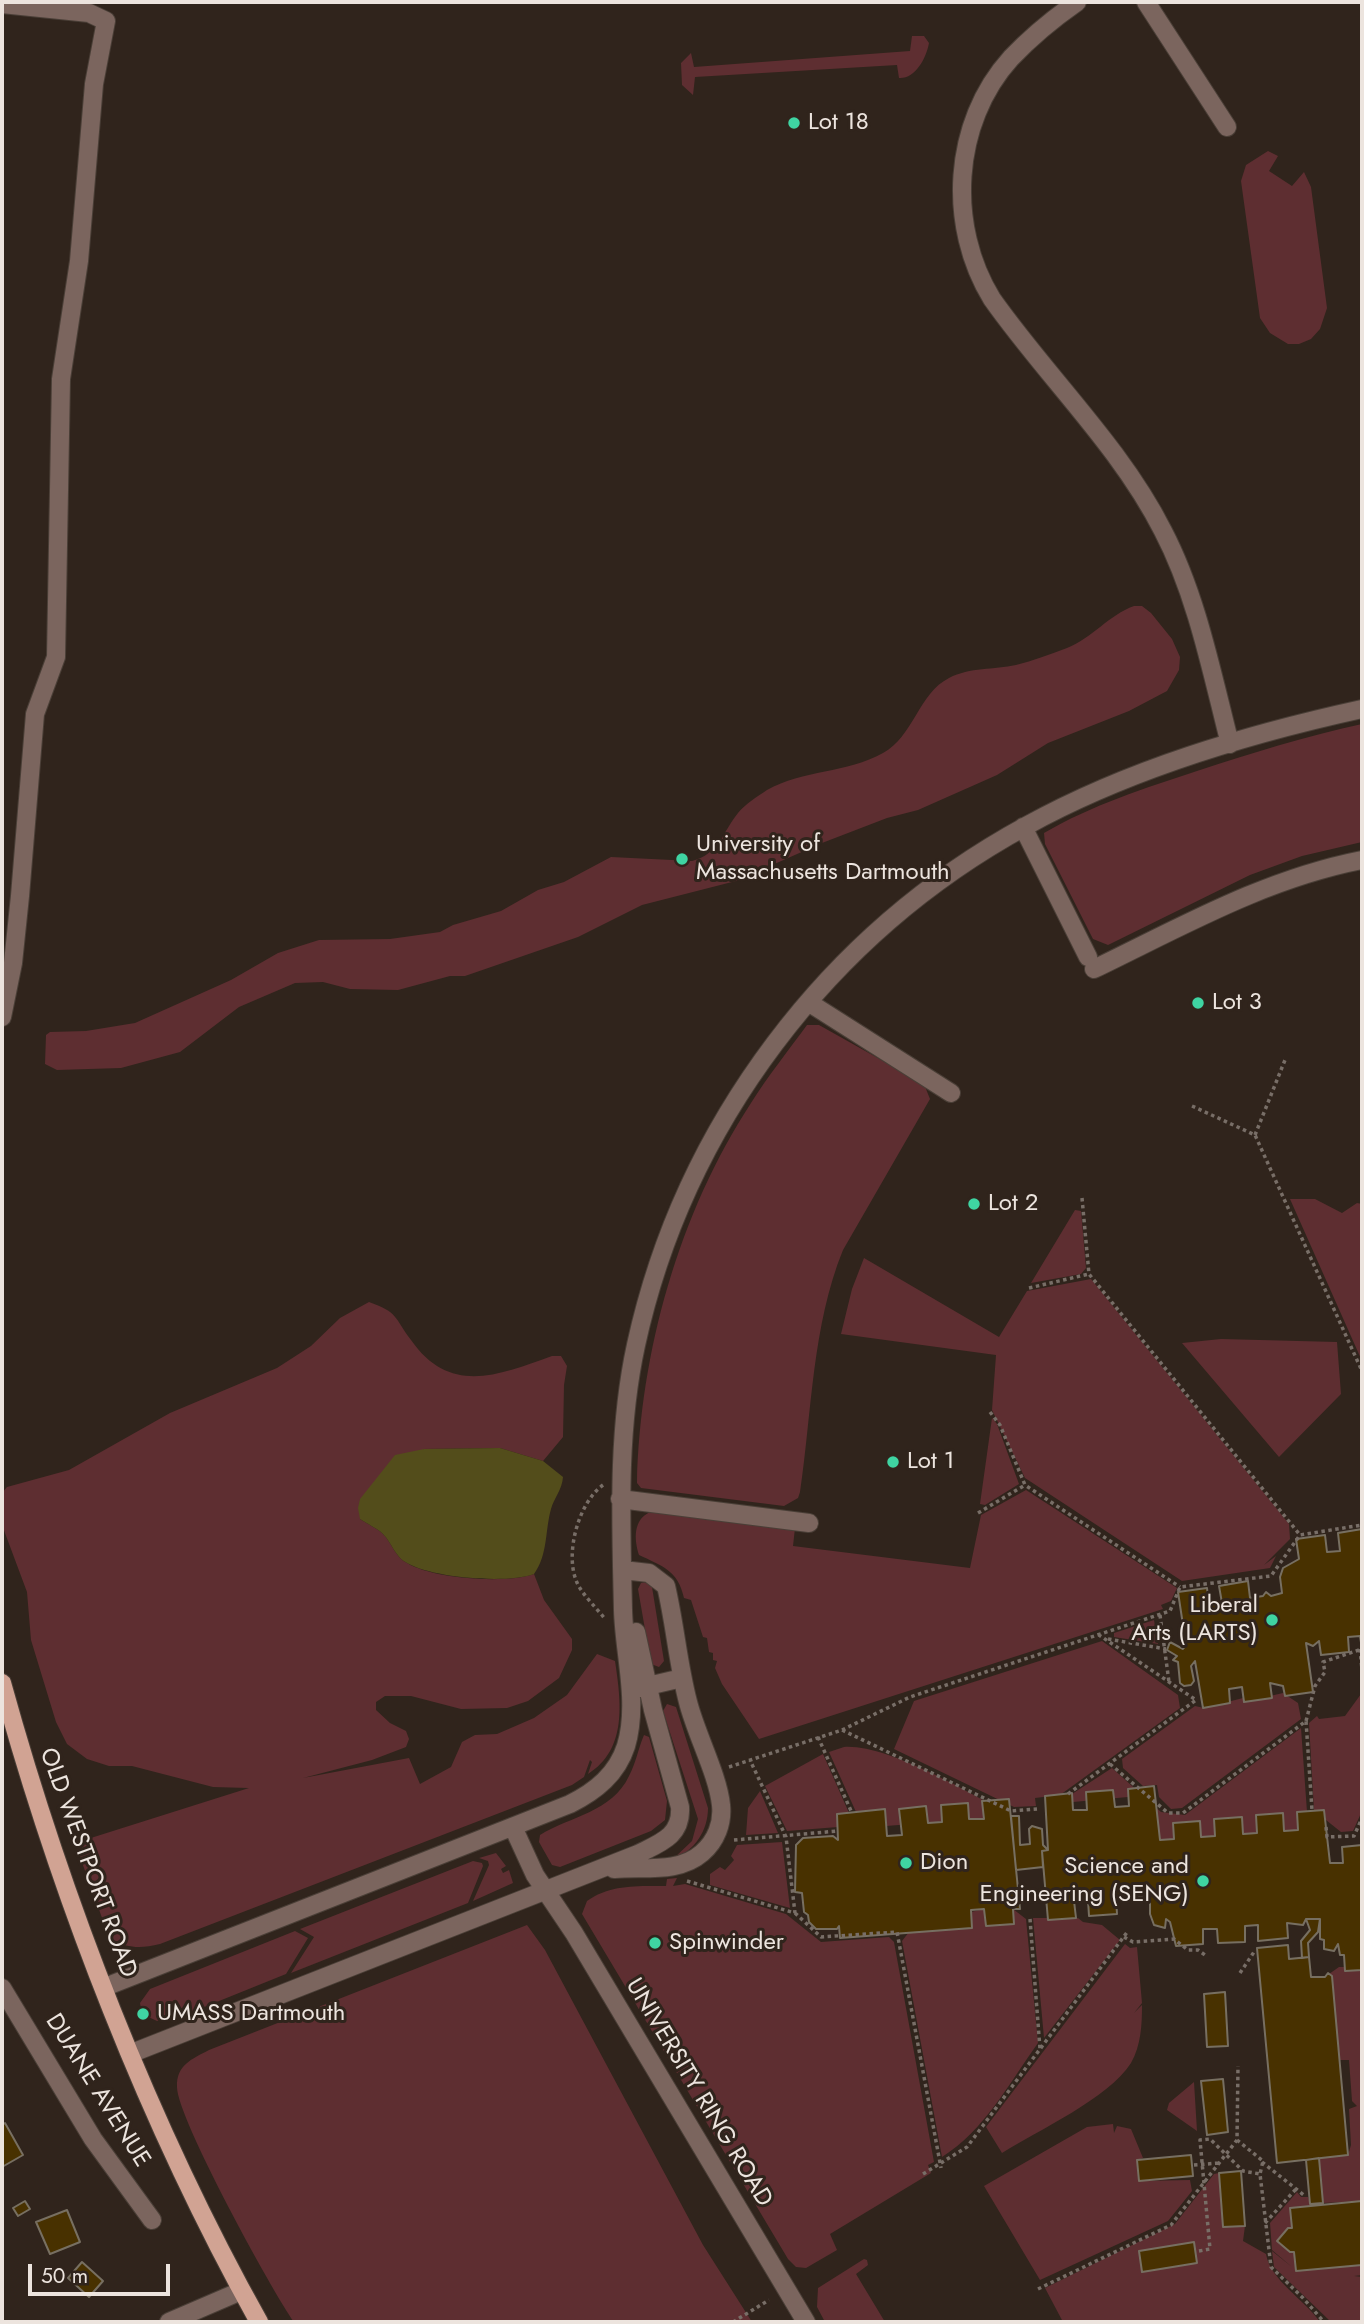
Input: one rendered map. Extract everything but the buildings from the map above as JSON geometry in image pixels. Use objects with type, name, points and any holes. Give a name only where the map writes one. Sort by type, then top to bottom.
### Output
[{"type":"main road","name":"OLD WESTPORT ROAD","points":[[2,1683],[41,1817],[105,1987],[170,2146],[258,2322]]},
{"type":"street","points":[[1077,2],[1010,59],[986,94],[965,155],[961,193],[965,235],[978,276],[992,299],[1129,475],[1163,530],[1188,595],[1230,744]]},
{"type":"street","points":[[1146,2],[1227,127]]},
{"type":"street","points":[[2,4],[89,13],[106,20],[94,84],[79,261],[61,379],[56,657],[35,714],[13,963],[2,1017]]},
{"type":"street","points":[[105,1987],[580,1799],[612,1773],[629,1734],[620,1499],[626,1406],[636,1345],[673,1224],[707,1149],[738,1096],[808,1002],[863,944],[911,902],[959,867],[1023,827],[1110,787],[1230,744],[1362,709]]},
{"type":"street","points":[[1023,827],[1091,963],[1257,890],[1305,873],[1362,860]]},
{"type":"street","points":[[808,1002],[951,1093]]},
{"type":"street","points":[[620,1499],[809,1523]]},
{"type":"street","points":[[589,1873],[679,1865],[703,1853],[718,1831],[721,1804],[682,1678],[666,1586],[649,1573],[623,1570]]},
{"type":"street","points":[[132,2053],[663,1842],[679,1824],[680,1807],[647,1686],[623,1570]]},
{"type":"street","points":[[628,1690],[682,1678]]},
{"type":"street","name":"UNIVERSITY RING ROAD","points":[[513,1827],[544,1891],[574,1933],[806,2322]]},
{"type":"street","name":"DUANE AVENUE","points":[[2,1988],[93,2139],[152,2220]]},
{"type":"street","points":[[169,2322],[241,2291]]},
{"type":"path","points":[[1255,1135],[1285,1060]]},
{"type":"path","points":[[1192,1106],[1255,1135],[1362,1371]]},
{"type":"path","points":[[1082,1198],[1090,1274],[1300,1535]]},
{"type":"path","points":[[1029,1288],[1090,1274]]},
{"type":"path","points":[[989,1412],[1000,1425],[1026,1486],[1180,1587],[1271,1576],[1300,1535],[1362,1525]]},
{"type":"path","points":[[621,1474],[600,1486],[587,1502],[577,1533],[573,1562],[578,1585],[626,1645]]},
{"type":"path","points":[[978,1513],[1026,1486]]},
{"type":"path","points":[[729,1767],[842,1730],[910,1697],[1170,1611],[1180,1587]]},
{"type":"path","points":[[1160,1614],[1169,1682]]},
{"type":"path","points":[[1068,1794],[1196,1700],[1099,1634]]},
{"type":"path","points":[[1106,1639],[1166,1649]]},
{"type":"path","points":[[1312,1810],[1306,1721],[1315,1686],[1325,1672],[1323,1662],[1361,1649],[1362,1670]]},
{"type":"path","points":[[1110,1764],[1168,1813],[1183,1813],[1306,1721]]},
{"type":"path","points":[[842,1730],[1011,1811],[1037,1810]]},
{"type":"path","points":[[818,1737],[852,1813]]},
{"type":"path","points":[[750,1759],[786,1837],[795,1913]]},
{"type":"path","points":[[1326,1827],[1327,1837],[1354,1836],[1362,1818]]},
{"type":"path","points":[[734,1840],[838,1830]]},
{"type":"path","points":[[685,1880],[795,1913],[821,1937],[897,1932],[940,2166]]},
{"type":"path","points":[[1030,1919],[1041,2051]]},
{"type":"path","points":[[923,2174],[967,2147],[1128,1931]]},
{"type":"path","points":[[1124,1937],[1133,1942],[1174,1939],[1188,1951],[1198,1950],[1205,1955]]},
{"type":"path","points":[[1240,1973],[1254,1952]]},
{"type":"path","points":[[1038,2289],[1171,2225],[1237,2140],[1238,2066]]},
{"type":"path","points":[[1199,2251],[1210,2249],[1200,2140],[1210,2139],[1225,2157],[1243,2171],[1260,2174]]},
{"type":"path","points":[[1237,2140],[1305,2196]]},
{"type":"path","points":[[1262,2162],[1260,2174],[1270,2267],[1324,2322]]},
{"type":"path","points":[[1194,2165],[1219,2163]]},
{"type":"path","points":[[1265,2223],[1296,2189]]},
{"type":"path","points":[[733,2322],[769,2300]]},
{"type":"shaded area","points":[[912,36],[924,36],[929,43],[919,67],[905,77],[899,78],[897,65],[695,77],[693,95],[682,85],[681,63],[691,53],[694,67],[910,51]]},
{"type":"shaded area","points":[[1268,151],[1278,156],[1269,171],[1292,186],[1304,172],[1311,187],[1327,308],[1320,329],[1311,339],[1299,344],[1288,344],[1270,333],[1260,318],[1241,181],[1246,165]]},
{"type":"shaded area","points":[[1134,606],[1142,606],[1151,613],[1172,639],[1180,657],[1179,670],[1167,691],[1129,711],[1048,743],[997,775],[918,810],[887,818],[822,843],[736,881],[642,905],[578,937],[465,976],[450,976],[398,990],[350,989],[323,982],[295,983],[239,1007],[180,1052],[121,1068],[57,1070],[45,1064],[46,1035],[50,1032],[86,1031],[135,1023],[231,980],[278,953],[319,940],[390,939],[440,932],[453,925],[501,911],[538,890],[564,882],[611,857],[692,861],[701,858],[719,842],[741,810],[767,790],[781,783],[869,760],[893,746],[902,737],[930,694],[949,678],[974,670],[1016,665],[1067,648]]},
{"type":"shaded area","points":[[1362,724],[1362,842],[1302,856],[1250,875],[1108,945],[1093,939],[1045,844],[1044,833],[1100,806],[1158,784],[1279,745]]},
{"type":"shaded area","points":[[807,1025],[819,1025],[924,1084],[930,1099],[843,1250],[833,1279],[814,1370],[798,1498],[784,1506],[641,1488],[637,1483],[646,1384],[655,1334],[684,1237],[703,1190],[726,1146],[758,1093]]},
{"type":"shaded area","points":[[1290,1199],[1315,1199],[1342,1213],[1357,1203],[1362,1204],[1362,1361]]},
{"type":"shaded area","points":[[1075,1210],[1081,1211],[1086,1268],[1081,1274],[1031,1283]]},
{"type":"shaded area","points":[[864,1258],[999,1337],[1027,1291],[1091,1279],[1289,1524],[1290,1539],[1264,1565],[1276,1556],[1270,1568],[1182,1581],[1025,1478],[992,1410],[996,1355],[841,1334],[852,1289]]},
{"type":"shaded area","points":[[369,1302],[386,1309],[394,1316],[426,1358],[442,1369],[459,1375],[494,1374],[552,1356],[561,1356],[567,1366],[563,1437],[543,1461],[500,1448],[424,1449],[360,1519],[383,1534],[403,1560],[434,1573],[488,1579],[534,1574],[544,1600],[572,1639],[572,1650],[559,1678],[528,1701],[507,1708],[461,1709],[411,1696],[385,1696],[376,1702],[376,1710],[390,1723],[406,1731],[409,1739],[406,1747],[372,1760],[303,1778],[409,1758],[420,1784],[451,1767],[462,1742],[475,1735],[497,1734],[534,1718],[567,1695],[597,1654],[615,1661],[620,1708],[616,1738],[601,1764],[588,1774],[592,1762],[590,1760],[584,1777],[572,1785],[160,1944],[135,1947],[110,1940],[75,1843],[249,1788],[213,1787],[132,1766],[109,1766],[87,1759],[67,1744],[56,1722],[31,1640],[27,1592],[2,1525],[2,1493],[7,1487],[69,1470],[170,1413],[277,1368],[311,1346],[340,1318]]},
{"type":"shaded area","points":[[1221,1339],[1337,1342],[1341,1394],[1279,1457],[1182,1343]]},
{"type":"shaded area","points":[[992,1418],[997,1424],[1019,1484],[985,1505],[980,1504]]},
{"type":"shaded area","points":[[500,1448],[543,1461],[563,1477],[551,1509],[542,1559],[534,1574],[489,1579],[451,1576],[419,1568],[403,1560],[383,1534],[360,1519],[360,1499],[395,1455],[424,1449]]},
{"type":"shaded area","points":[[1026,1490],[1177,1588],[1171,1601],[1161,1605],[1163,1609],[759,1739],[722,1684],[715,1668],[717,1661],[713,1660],[713,1653],[709,1652],[707,1638],[703,1637],[691,1600],[684,1598],[678,1581],[668,1570],[639,1555],[636,1543],[636,1530],[640,1520],[650,1512],[795,1528],[793,1546],[970,1568],[981,1515]]},
{"type":"shaded area","points":[[647,1582],[652,1587],[664,1661],[659,1667],[651,1664],[638,1589],[641,1583]]},
{"type":"shaded area","points":[[1154,1620],[1158,1644],[1114,1637],[1114,1633]]},
{"type":"shaded area","points":[[1102,1641],[1178,1695],[1180,1708],[1060,1795],[1035,1798],[1036,1806],[1014,1807],[894,1749],[914,1701]]},
{"type":"shaded area","points":[[1283,1693],[1298,1703],[1301,1719],[1182,1808],[1171,1809],[1159,1797],[1157,1785],[1143,1786],[1123,1768],[1122,1759],[1195,1706],[1204,1708],[1243,1698],[1244,1702]]},
{"type":"shaded area","points":[[1361,1694],[1362,1811],[1353,1831],[1341,1832],[1326,1820],[1324,1810],[1314,1810],[1309,1723],[1317,1716],[1319,1719],[1345,1716]]},
{"type":"shaded area","points":[[667,1704],[676,1707],[708,1808],[706,1824],[699,1839],[688,1851],[673,1859],[692,1841],[698,1819],[663,1711]]},
{"type":"shaded area","points":[[1301,1728],[1307,1812],[1298,1830],[1160,1840],[1157,1812],[1128,1797],[1073,1802],[1072,1794],[1112,1768],[1161,1812],[1185,1815]]},
{"type":"shaded area","points":[[644,1735],[649,1737],[667,1801],[665,1820],[651,1831],[560,1867],[552,1865],[539,1842],[540,1835],[590,1812],[612,1798],[629,1776]]},
{"type":"shaded area","points":[[844,1747],[883,1753],[906,1762],[1011,1816],[886,1826],[885,1810],[856,1812],[829,1752]]},
{"type":"shaded area","points":[[823,1754],[849,1813],[838,1827],[787,1831],[765,1786]]},
{"type":"shaded area","points":[[760,1791],[778,1833],[746,1835],[748,1808]]},
{"type":"shaded area","points":[[782,1842],[790,1908],[710,1885],[710,1874],[720,1867],[725,1870],[734,1860],[731,1856],[737,1845]]},
{"type":"shaded area","points":[[496,1853],[506,1866],[501,1869],[503,1873],[509,1870],[513,1883],[473,1901],[489,1865],[488,1861],[479,1858]]},
{"type":"shaded area","points":[[473,1861],[482,1863],[483,1866],[468,1903],[291,1973],[314,1937],[300,1929]]},
{"type":"shaded area","points":[[677,1878],[673,1886],[685,1884],[786,1914],[821,1942],[889,1937],[894,1942],[934,2162],[928,2165],[931,2173],[830,2234],[837,2250],[806,2268],[796,2267],[788,2259],[582,1914],[587,1901],[605,1891],[625,1887],[666,1886],[667,1879]]},
{"type":"shaded area","points":[[984,1909],[986,1926],[1014,1924],[1013,1909],[1026,1919],[1038,2043],[983,2120],[971,2134],[942,2157],[902,1941],[909,1932],[972,1928],[971,1912]]},
{"type":"shaded area","points":[[1033,1918],[1078,1918],[1083,1922],[1102,1925],[1120,1940],[1044,2038]]},
{"type":"shaded area","points":[[527,1925],[545,1950],[703,2245],[752,2322],[294,2322],[266,2277],[208,2167],[181,2105],[177,2087],[179,2073],[191,2060],[209,2050]]},
{"type":"shaded area","points":[[295,1931],[308,1938],[286,1974],[177,2018],[157,2021],[142,2014],[140,2003],[150,1989]]},
{"type":"shaded area","points":[[1125,1944],[1130,1948],[1137,1947],[1142,2003],[1134,2013],[1142,2005],[1139,2042],[1131,2063],[1121,2076],[1090,2101],[1002,2153],[986,2127]]},
{"type":"shaded area","points":[[1339,1967],[1344,1967],[1346,1971],[1362,1970],[1362,2201],[1323,2203],[1319,2158],[1348,2155],[1351,2145],[1349,2109],[1357,2106],[1352,2101],[1349,2060],[1340,2060],[1329,1974]]},
{"type":"shaded area","points":[[1194,2082],[1197,2131],[1167,2110],[1169,2103]]},
{"type":"shaded area","points":[[1113,2124],[1114,2133],[1117,2126],[1131,2129],[1143,2158],[1137,2160],[1139,2181],[1190,2180],[1192,2191],[1168,2221],[1040,2280],[984,2186],[1087,2127]]},
{"type":"shaded area","points":[[1219,2173],[1223,2227],[1245,2226],[1243,2241],[1266,2254],[1281,2281],[1320,2322],[1063,2322],[1045,2288],[1175,2224],[1214,2174]]},
{"type":"shaded area","points":[[1297,2192],[1301,2197],[1308,2197],[1311,2206],[1290,2208],[1292,2228],[1287,2228],[1277,2241],[1290,2252],[1294,2252],[1296,2271],[1362,2265],[1362,2275],[1354,2276],[1362,2277],[1362,2322],[1331,2322],[1274,2267],[1272,2251],[1292,2267],[1272,2250],[1270,2223]]},
{"type":"shaded area","points":[[864,2259],[868,2265],[856,2274],[885,2322],[825,2322],[817,2307],[818,2288]]},
{"type":"place","name":"Lot 18","points":[[794,123]]},
{"type":"place","name":"University of Massachusetts Dartmouth","points":[[682,859]]},
{"type":"place","name":"Lot 3","points":[[1198,1003]]},
{"type":"place","name":"Lot 2","points":[[974,1204]]},
{"type":"place","name":"Lot 1","points":[[893,1462]]},
{"type":"place","name":"Liberal Arts (LARTS)","points":[[1272,1620]]},
{"type":"place","name":"Dion","points":[[906,1863]]},
{"type":"place","name":"Science and Engineering (SENG)","points":[[1203,1881]]},
{"type":"place","name":"Spinwinder","points":[[655,1943]]},
{"type":"place","name":"UMASS Dartmouth","points":[[143,2014]]}]
